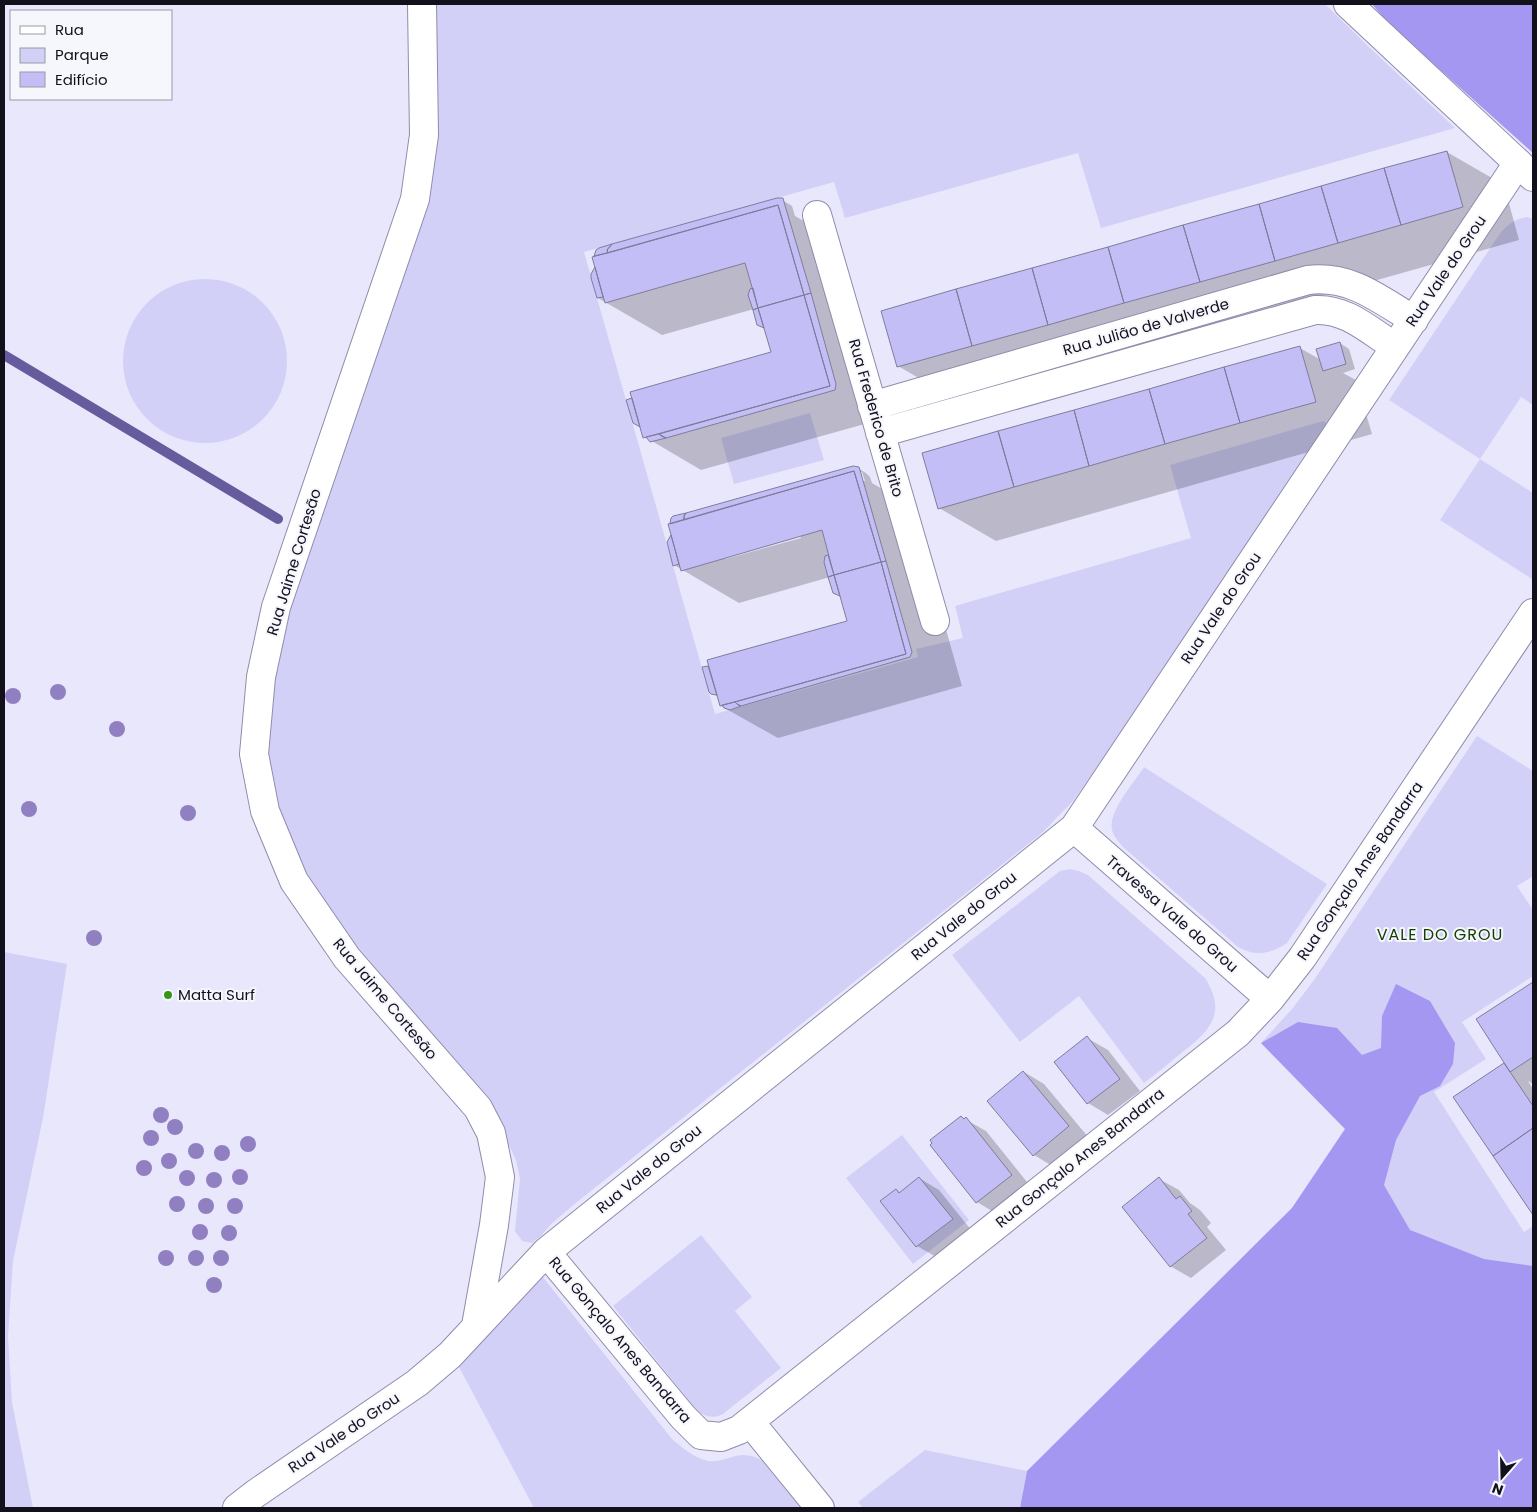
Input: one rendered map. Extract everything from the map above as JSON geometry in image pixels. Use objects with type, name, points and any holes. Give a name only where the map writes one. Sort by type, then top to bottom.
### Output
[{"type":"street","name":"Rua Jaime Cortesão","points":[[422,4],[424,135],[415,199],[276,607],[261,677],[254,754],[265,811],[294,880],[347,958],[478,1108],[491,1133],[500,1177],[494,1225],[476,1326]]},
{"type":"street","points":[[1348,4],[1526,170]]},
{"type":"street","name":"Rua Vale do Grou","points":[[237,1508],[417,1383],[450,1355],[546,1252],[1074,828],[1395,347],[1526,170]]},
{"type":"street","name":"Rua Frederico de Brito","points":[[817,215],[935,621]]},
{"type":"street","name":"Rua Julião de Valverde","points":[[872,406],[1308,280],[1324,278],[1353,285],[1414,320]]},
{"type":"street","name":"Rua Julião de Valverde","points":[[880,433],[1315,310],[1339,312],[1395,347]]},
{"type":"street","name":"Rua Gonçalo Anes Bandarra","points":[[546,1252],[683,1417],[701,1435],[721,1437],[739,1430],[1238,1033],[1270,999],[1302,958],[1533,613]]},
{"type":"street","name":"Travessa Vale do Grou","points":[[1074,828],[1270,999]]},
{"type":"street","points":[[750,1422],[820,1508]]},
{"type":"green space","points":[[435,4],[1325,4],[1455,128],[1101,228],[1078,153],[845,218],[834,182],[584,252],[715,714],[918,657],[916,649],[963,638],[955,606],[1191,538],[1170,465],[1323,421],[1328,424],[1088,780],[1073,801],[1042,833],[577,1202],[532,1243],[522,1241],[515,1231],[520,1179],[516,1160],[505,1137],[377,981],[306,883],[274,797],[268,759],[268,722],[286,621],[426,201]]},
{"type":"green space","points":[[1527,217],[1533,219],[1533,405],[1521,397],[1480,459],[1389,400],[1501,232],[1513,222]]},
{"type":"green space","points":[[213,279],[229,282],[244,288],[269,309],[278,322],[284,337],[287,361],[286,377],[278,400],[257,425],[244,434],[229,440],[197,443],[181,440],[166,434],[141,413],[132,400],[126,385],[123,353],[126,337],[132,322],[153,297],[166,288],[181,282]]},
{"type":"green space","points":[[810,413],[824,460],[734,484],[721,438]]},
{"type":"green space","points":[[1480,459],[1533,493],[1532,579],[1440,520]]},
{"type":"green space","points":[[1477,736],[1533,771],[1533,876],[1517,886],[1533,910],[1533,976],[1462,1022],[1486,1059],[1434,1092],[1524,1232],[1533,1226],[1533,1269],[1279,1222],[1292,1208],[1345,1129],[1261,1043],[1292,1009],[1314,980]]},
{"type":"green space","points":[[1144,767],[1327,884],[1287,943],[1275,950],[1263,953],[1251,952],[1238,947],[1118,841],[1112,830],[1114,814],[1123,797]]},
{"type":"green space","points":[[1070,869],[1088,875],[1205,978],[1212,991],[1215,1012],[1207,1030],[1144,1083],[1079,996],[1020,1042],[952,955],[1060,871]]},
{"type":"green space","points":[[4,952],[67,964],[43,1118],[13,1261],[8,1336],[12,1402],[33,1508],[4,1508]]},
{"type":"green space","points":[[902,1135],[969,1220],[913,1264],[846,1178]]},
{"type":"green space","points":[[701,1235],[752,1297],[735,1311],[781,1368],[723,1414],[713,1417],[697,1411],[613,1306]]},
{"type":"green space","points":[[542,1276],[672,1439],[703,1460],[717,1461],[742,1455],[761,1459],[770,1465],[785,1481],[801,1508],[534,1508],[459,1367]]},
{"type":"green space","points":[[925,1450],[1027,1471],[1020,1508],[863,1508],[858,1502]]},
{"type":"shaded area","points":[[1372,4],[1533,4],[1533,153],[1388,23]]},
{"type":"shaded area","points":[[1396,984],[1430,1001],[1455,1043],[1453,1064],[1440,1086],[1420,1096],[1396,1140],[1384,1185],[1410,1230],[1484,1259],[1533,1266],[1533,1508],[1020,1508],[1027,1471],[1292,1208],[1345,1129],[1261,1043],[1298,1022],[1337,1028],[1362,1055],[1381,1048],[1382,1016]]},
{"type":"building","points":[[1447,151],[1463,207],[1401,225],[1384,168]]},
{"type":"building","points":[[1384,168],[1401,225],[1338,243],[1321,186]]},
{"type":"building","points":[[1321,186],[1338,243],[1275,261],[1259,204]]},
{"type":"building","points":[[777,198],[783,198],[811,293],[804,295],[778,205],[608,253],[607,250],[612,244]]},
{"type":"building","points":[[1259,204],[1275,261],[1200,282],[1183,225]]},
{"type":"building","points":[[778,205],[804,295],[758,308],[745,263],[605,303],[592,257]]},
{"type":"building","points":[[1183,225],[1200,282],[1124,303],[1108,247]]},
{"type":"building","points":[[612,244],[607,250],[608,253],[594,256],[599,248]]},
{"type":"building","points":[[1108,247],[1124,303],[1048,325],[1032,268]]},
{"type":"building","points":[[595,267],[603,297],[597,298],[591,278]]},
{"type":"building","points":[[1032,268],[1048,325],[972,346],[956,289]]},
{"type":"building","points":[[753,288],[758,308],[753,310],[748,295],[750,289]]},
{"type":"building","points":[[956,289],[972,346],[897,367],[881,311]]},
{"type":"building","points":[[811,293],[836,384],[835,390],[666,438],[659,434],[830,386],[804,295]]},
{"type":"building","points":[[804,295],[830,386],[643,438],[630,392],[771,352],[758,308]]},
{"type":"building","points":[[758,308],[764,328],[757,325],[753,310]]},
{"type":"building","points":[[1340,342],[1346,364],[1323,371],[1316,349]]},
{"type":"building","points":[[1300,346],[1316,402],[1240,423],[1224,367]]},
{"type":"building","points":[[1224,367],[1240,423],[1165,444],[1149,389]]},
{"type":"building","points":[[1149,389],[1165,444],[1089,466],[1074,410]]},
{"type":"building","points":[[632,398],[640,427],[633,423],[626,400]]},
{"type":"building","points":[[1074,410],[1089,466],[1014,487],[998,431]]},
{"type":"building","points":[[998,431],[1014,487],[938,509],[922,453]]},
{"type":"building","points":[[659,434],[666,438],[650,442],[646,437]]},
{"type":"building","points":[[853,466],[859,467],[886,561],[881,562],[854,471],[684,520],[686,513]]},
{"type":"building","points":[[854,471],[881,562],[834,575],[822,530],[681,571],[668,524]]},
{"type":"building","points":[[686,513],[684,520],[670,524],[673,516]]},
{"type":"building","points":[[671,535],[679,564],[673,566],[667,542]]},
{"type":"building","points":[[828,555],[834,575],[828,577],[824,562],[825,556]]},
{"type":"building","points":[[886,561],[912,652],[910,657],[741,706],[735,702],[906,654],[881,562]]},
{"type":"building","points":[[881,562],[906,654],[720,706],[707,660],[847,621],[834,575]]},
{"type":"building","points":[[834,575],[840,596],[833,593],[828,577]]},
{"type":"building","points":[[708,666],[717,695],[709,692],[702,667]]},
{"type":"building","points":[[735,702],[741,706],[730,710],[722,705]]},
{"type":"building","points":[[1533,982],[1533,1057],[1510,1072],[1476,1019]]},
{"type":"building","points":[[1087,1036],[1120,1079],[1087,1104],[1054,1062]]},
{"type":"building","points":[[1504,1063],[1533,1106],[1533,1128],[1493,1156],[1453,1097]]},
{"type":"building","points":[[1023,1071],[1069,1126],[1033,1156],[987,1101]]},
{"type":"building","points":[[961,1116],[964,1119],[966,1117],[1012,1175],[976,1203],[930,1145],[932,1143],[930,1140]]},
{"type":"building","points":[[1533,1128],[1533,1215],[1493,1156]]},
{"type":"building","points":[[919,1177],[953,1219],[916,1247],[880,1201],[896,1189],[899,1193]]},
{"type":"building","points":[[1159,1177],[1176,1199],[1180,1196],[1192,1211],[1188,1214],[1207,1238],[1170,1267],[1122,1207]]},
{"type":"waterway","points":[[4,355],[278,519]]},
{"type":"place","name":"Matta Surf","points":[[168,995]]},
{"type":"district","name":"VALE DO GROU","points":[[1440,934]]}]
